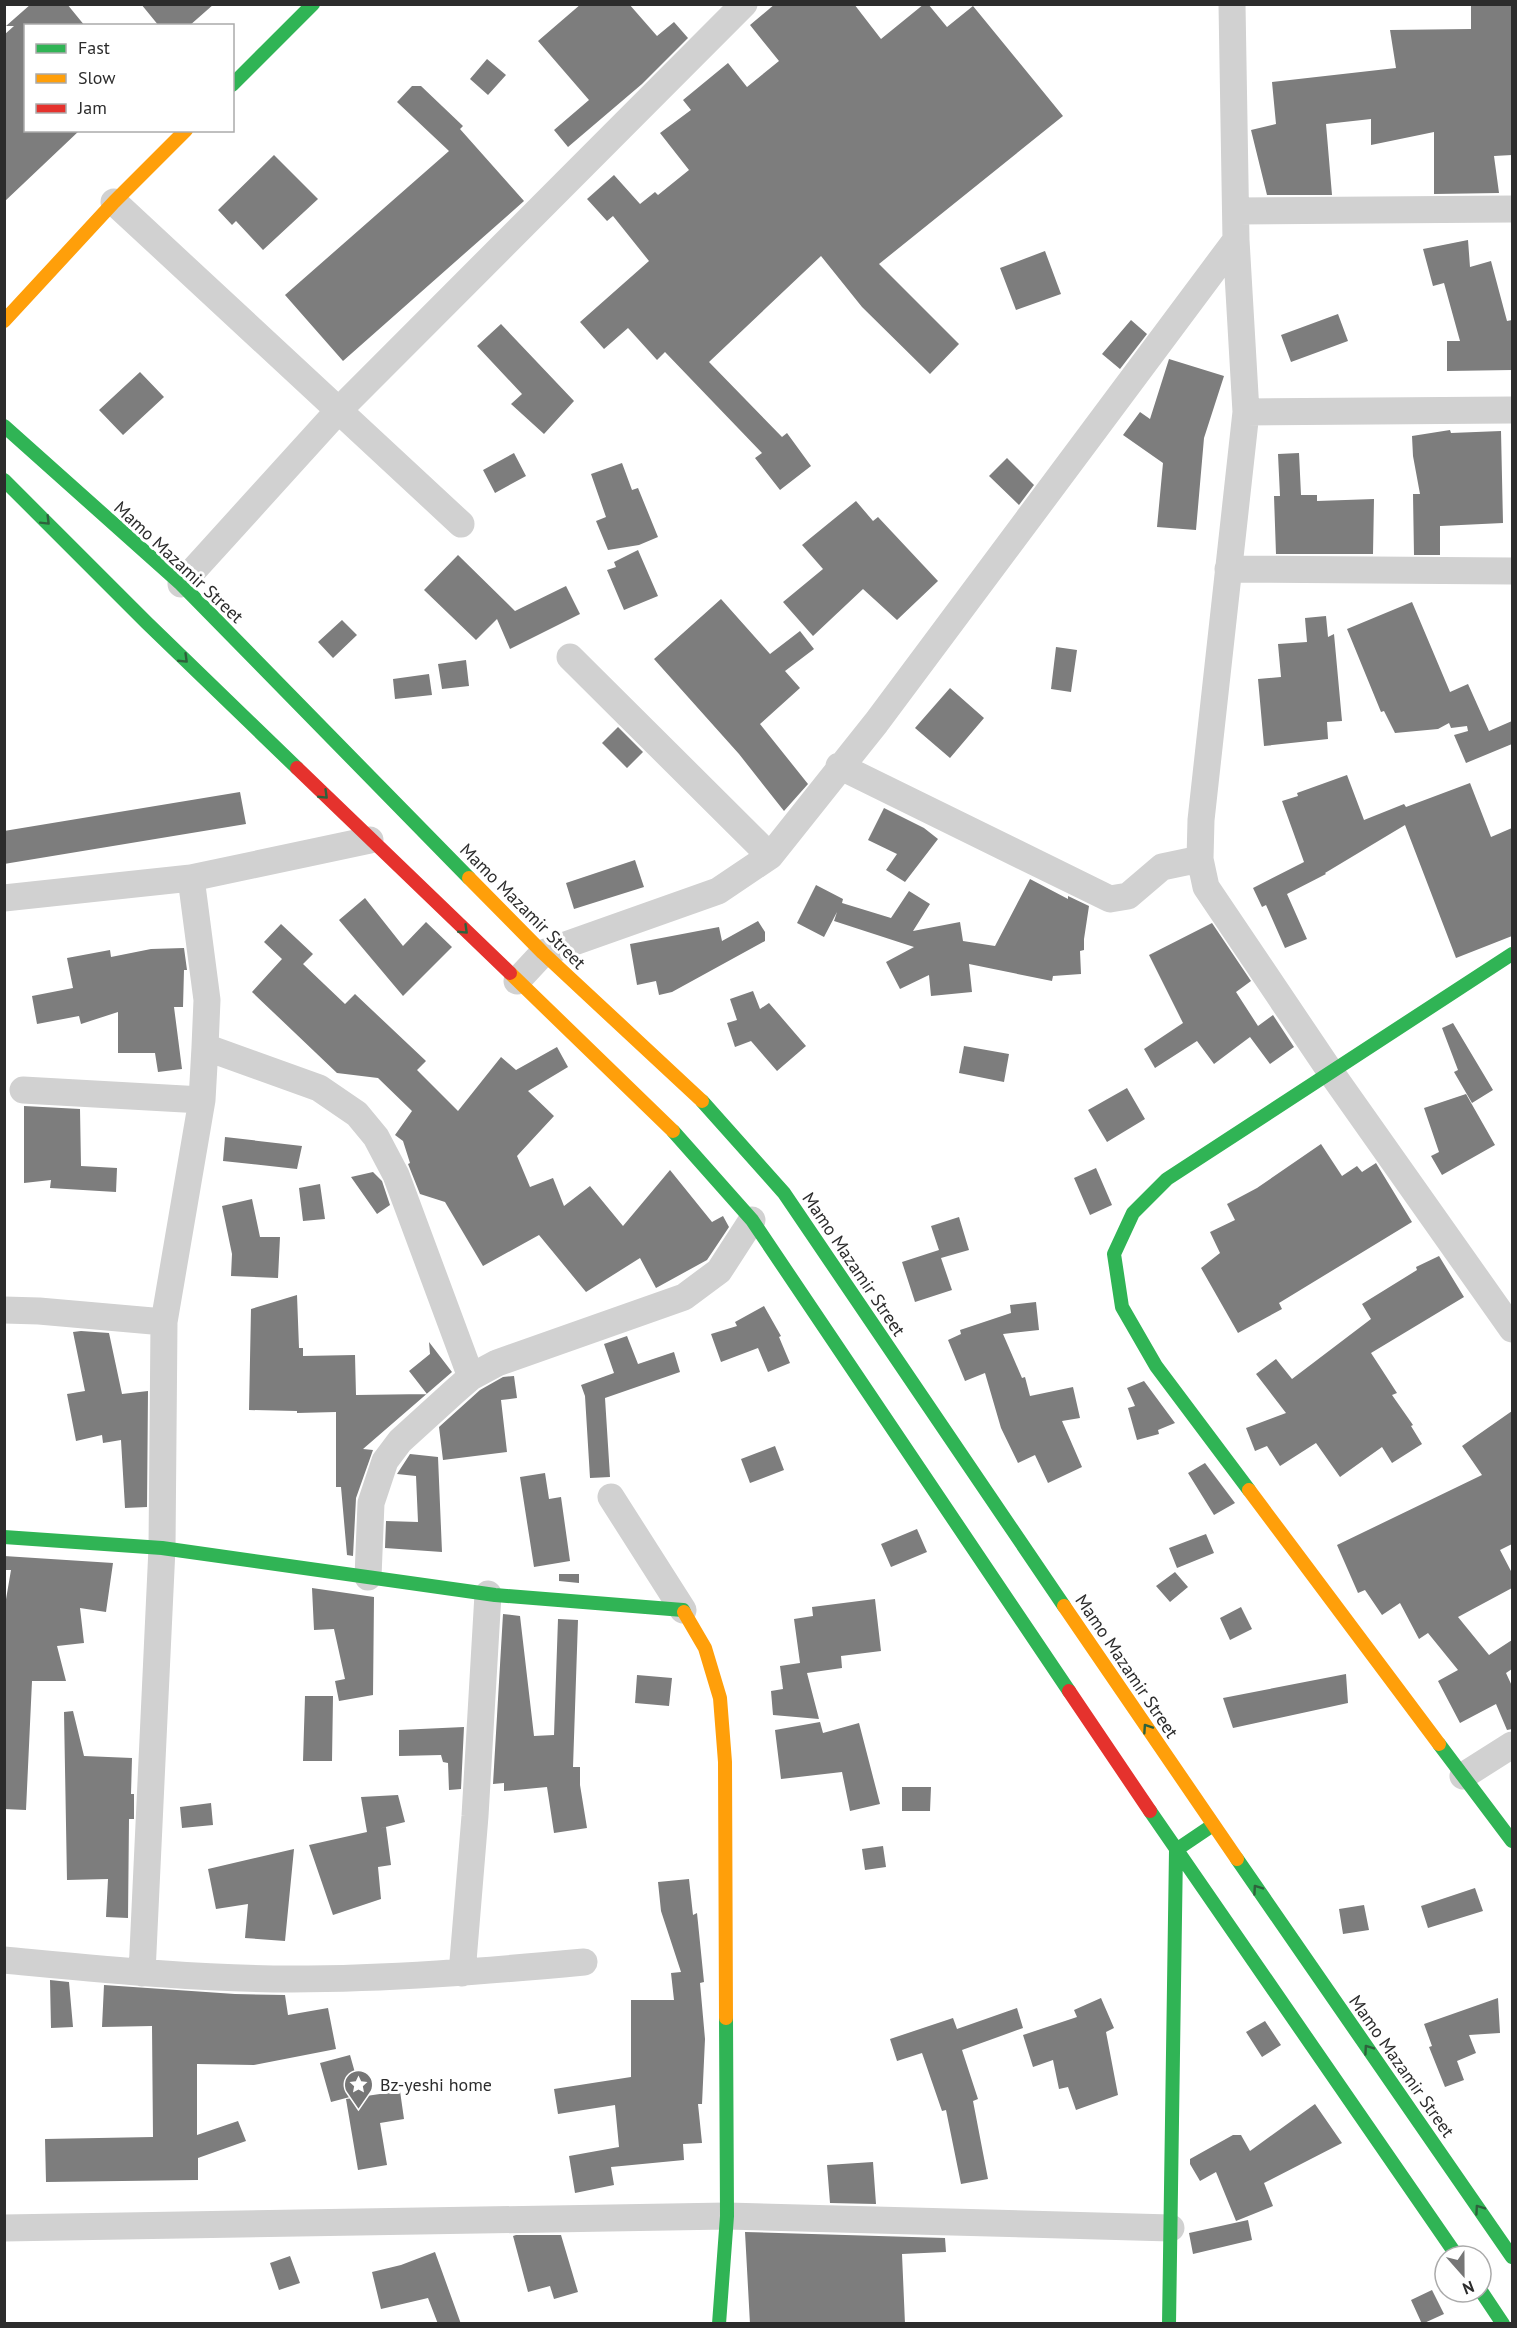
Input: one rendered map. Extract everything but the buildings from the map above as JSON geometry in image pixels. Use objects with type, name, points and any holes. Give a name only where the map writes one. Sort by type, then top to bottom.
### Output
[{"type":"main road","points":[[234,83],[313,4]]},
{"type":"main road","points":[[4,321],[114,202],[184,132]]},
{"type":"main road","name":"Mamo Mazamir Street","points":[[4,426],[181,584],[543,952],[698,1096],[784,1193],[1213,1825],[1512,2257]]},
{"type":"main road","points":[[4,480],[370,840],[671,1129],[752,1220],[1176,1850],[1449,2244]]},
{"type":"main road","points":[[1512,954],[1332,1074],[1167,1179],[1133,1213],[1114,1254],[1122,1307],[1156,1366],[1512,1841]]},
{"type":"main road","points":[[4,1537],[162,1548],[488,1594],[683,1610],[705,1648],[720,1698],[724,1762],[727,2216],[719,2324]]},
{"type":"main road","points":[[1176,1850],[1213,1825]]},
{"type":"main road","points":[[1169,2324],[1176,1850]]},
{"type":"main road","points":[[1490,2304],[1503,2324]]},
{"type":"street","points":[[181,584],[338,411],[744,4]]},
{"type":"street","points":[[1232,4],[1236,240],[1246,412],[1201,820],[1200,859],[1206,887],[1332,1074],[1512,1329]]},
{"type":"street","points":[[114,202],[461,524]]},
{"type":"street","points":[[1237,211],[1512,209]]},
{"type":"street","points":[[517,981],[543,952],[718,891],[770,856],[839,766],[876,723],[1236,240]]},
{"type":"street","points":[[1246,412],[1512,410]]},
{"type":"street","points":[[1228,569],[1511,576]]},
{"type":"street","points":[[570,657],[770,856]]},
{"type":"street","points":[[839,766],[1110,899],[1128,896],[1162,867],[1200,859]]},
{"type":"street","points":[[4,898],[191,878],[370,840]]},
{"type":"street","points":[[142,1973],[162,1548],[164,1322],[202,1100],[205,1047],[207,1000],[191,878]]},
{"type":"street","points":[[205,1047],[319,1088],[357,1114],[376,1137],[396,1175],[471,1377]]},
{"type":"street","points":[[22,1090],[202,1100]]},
{"type":"street","points":[[368,1577],[371,1503],[385,1461],[400,1441],[471,1377],[497,1363],[684,1297],[719,1271],[752,1220]]},
{"type":"street","points":[[4,1310],[164,1322]]},
{"type":"street","points":[[611,1497],[683,1610]]},
{"type":"street","points":[[462,1973],[475,1816],[488,1594]]},
{"type":"street","points":[[1464,1776],[1512,1745]]},
{"type":"street","points":[[4,1960],[142,1973],[291,1979],[462,1973],[584,1962]]},
{"type":"street","points":[[4,2228],[727,2216],[1171,2228]]},
{"type":"traffic: fast","points":[[234,83],[313,4]]},
{"type":"traffic: fast","points":[[4,426],[181,584],[469,878]]},
{"type":"traffic: fast","points":[[4,480],[297,768]]},
{"type":"traffic: fast","points":[[1249,1490],[1156,1366],[1122,1307],[1114,1254],[1133,1213],[1167,1179],[1512,954]]},
{"type":"traffic: fast","points":[[702,1101],[784,1193],[1064,1606]]},
{"type":"traffic: fast","points":[[673,1131],[752,1220],[1069,1691]]},
{"type":"traffic: fast","points":[[4,1537],[162,1548],[495,1595],[683,1610],[684,1612]]},
{"type":"traffic: fast","points":[[1439,1744],[1512,1841]]},
{"type":"traffic: fast","points":[[1150,1811],[1449,2244]]},
{"type":"traffic: fast","points":[[1169,2324],[1176,1850],[1213,1825]]},
{"type":"traffic: fast","points":[[1237,1859],[1512,2257]]},
{"type":"traffic: fast","points":[[719,2324],[727,2216],[726,2018]]},
{"type":"traffic: fast","points":[[1490,2304],[1503,2324]]},
{"type":"traffic: slow","points":[[4,321],[114,202],[184,132]]},
{"type":"traffic: slow","points":[[469,878],[543,953],[702,1101]]},
{"type":"traffic: slow","points":[[510,973],[673,1131]]},
{"type":"traffic: slow","points":[[1249,1490],[1439,1744]]},
{"type":"traffic: slow","points":[[1064,1606],[1237,1859]]},
{"type":"traffic: slow","points":[[684,1612],[705,1648],[720,1698],[725,1762],[726,2018]]},
{"type":"traffic: jam","points":[[297,768],[510,973]]},
{"type":"traffic: jam","points":[[1069,1691],[1150,1811]]},
{"type":"place","name":"Bz-yeshi home","points":[[359,2110]]}]
